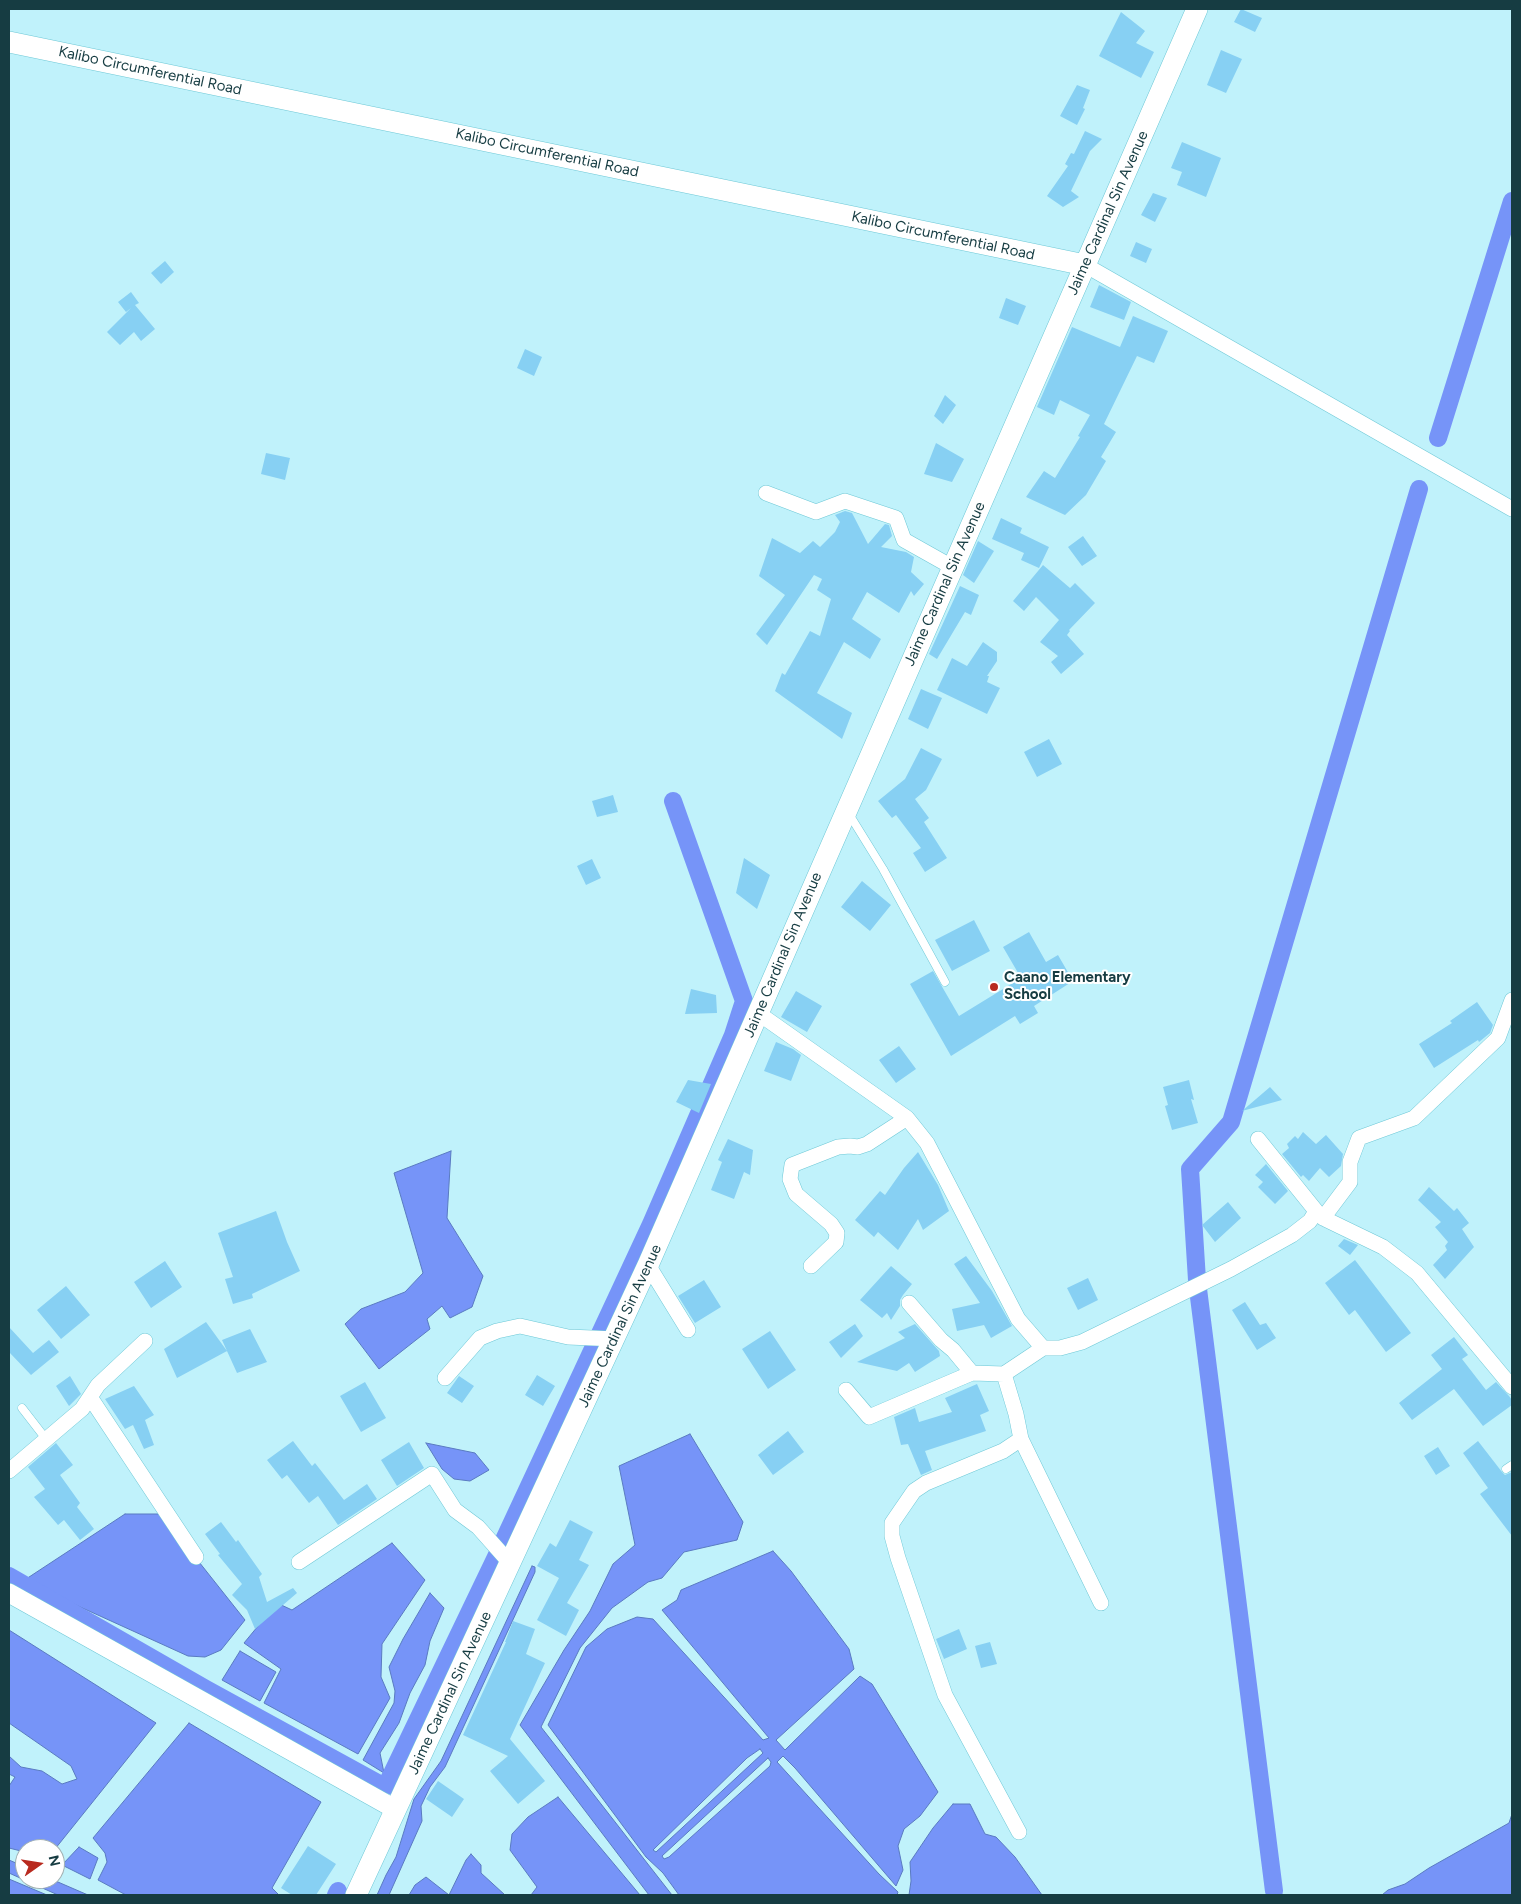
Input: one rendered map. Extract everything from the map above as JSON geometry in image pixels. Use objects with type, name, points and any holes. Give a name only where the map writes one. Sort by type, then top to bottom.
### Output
[{"type":"main road","name":"Jaime Cardinal Sin Avenue","points":[[356,1895],[648,1265],[1197,9]]},
{"type":"main road","name":"Kalibo Circumferential Road","points":[[9,42],[1084,265]]},
{"type":"street","points":[[1084,265],[1512,509]]},
{"type":"street","points":[[766,493],[816,512],[844,501],[896,518],[904,540],[952,567]]},
{"type":"street","points":[[846,1390],[869,1418],[972,1373],[1004,1374],[1044,1348],[1060,1348],[1082,1342],[1231,1269],[1292,1235],[1320,1214],[1350,1182],[1350,1162],[1359,1138],[1414,1118],[1498,1038],[1512,1000]]},
{"type":"street","points":[[758,1013],[907,1118],[927,1143],[1018,1319],[1044,1348]]},
{"type":"street","points":[[811,1266],[836,1242],[837,1233],[831,1224],[796,1194],[790,1179],[792,1165],[838,1147],[858,1147],[867,1144],[907,1118]]},
{"type":"street","points":[[1258,1139],[1320,1214],[1383,1246],[1417,1273],[1512,1387]]},
{"type":"street","points":[[648,1265],[688,1330]]},
{"type":"street","points":[[909,1303],[972,1373]]},
{"type":"street","points":[[445,1378],[480,1338],[497,1330],[520,1326],[568,1337],[615,1339]]},
{"type":"street","points":[[9,1471],[82,1409],[98,1385],[145,1341]]},
{"type":"street","points":[[1004,1374],[1022,1439],[1100,1603]]},
{"type":"street","points":[[90,1397],[196,1557]]},
{"type":"street","points":[[1019,1832],[945,1694],[898,1558],[892,1536],[892,1523],[914,1491],[926,1483],[1004,1451],[1022,1439]]},
{"type":"street","points":[[299,1562],[432,1474],[455,1510],[478,1528],[510,1563]]},
{"type":"street","points":[[9,1593],[395,1809]]},
{"type":"lane","points":[[847,810],[883,869],[945,982]]},
{"type":"lane","points":[[22,1408],[46,1439]]},
{"type":"water","points":[[451,1151],[447,1218],[483,1276],[472,1307],[450,1318],[442,1306],[427,1319],[430,1329],[379,1369],[345,1324],[361,1309],[405,1292],[423,1273],[394,1173]]},
{"type":"water","points":[[690,1434],[743,1522],[737,1540],[684,1552],[662,1578],[648,1582],[612,1608],[580,1648],[541,1727],[672,1895],[649,1895],[520,1725],[564,1650],[590,1611],[613,1564],[635,1545],[619,1466]]},
{"type":"water","points":[[426,1443],[475,1453],[489,1470],[470,1481],[454,1479],[442,1469]]},
{"type":"water","points":[[125,1514],[161,1514],[245,1620],[221,1650],[205,1657],[188,1656],[23,1581]]},
{"type":"water","points":[[392,1543],[425,1580],[382,1644],[381,1677],[390,1698],[358,1754],[264,1703],[281,1669],[244,1643],[277,1603],[292,1610]]},
{"type":"water","points":[[773,1551],[791,1571],[849,1649],[854,1669],[776,1740],[785,1750],[860,1676],[872,1684],[938,1792],[920,1816],[904,1829],[898,1846],[903,1870],[896,1886],[795,1768],[783,1756],[777,1762],[879,1874],[898,1892],[897,1895],[679,1895],[663,1873],[646,1857],[548,1725],[586,1647],[607,1629],[637,1617],[653,1619],[763,1740],[769,1738],[662,1610],[677,1600],[681,1590]],"holes":[[[760,1749],[763,1753],[656,1852],[653,1850],[747,1758]],[[768,1758],[771,1762],[770,1766],[669,1857],[664,1859],[662,1856]]]},
{"type":"water","points":[[532,1566],[535,1567],[535,1572],[445,1767],[430,1787],[421,1806],[422,1821],[389,1895],[377,1895],[396,1857],[414,1799],[441,1761]]},
{"type":"water","points":[[430,1593],[444,1608],[430,1641],[425,1665],[410,1693],[399,1723],[380,1753],[384,1773],[363,1760],[394,1703],[395,1691],[389,1667]]},
{"type":"water","points":[[9,1630],[156,1723],[63,1839],[15,1839],[15,1850],[9,1848],[9,1786],[15,1777],[9,1774],[9,1756],[21,1767],[42,1771],[62,1784],[77,1779],[71,1766],[9,1723]]},
{"type":"water","points":[[240,1651],[276,1672],[260,1701],[222,1680]]},
{"type":"water","points":[[189,1723],[321,1802],[272,1888],[279,1895],[126,1895],[98,1880],[107,1862],[105,1853],[93,1838]]},
{"type":"water","points":[[558,1797],[640,1895],[531,1895],[537,1887],[510,1850],[512,1834],[528,1817]]},
{"type":"water","points":[[953,1804],[970,1804],[985,1834],[996,1837],[1015,1857],[1042,1895],[909,1895],[911,1881],[910,1862],[933,1828]]},
{"type":"water","points":[[1512,1814],[1512,1895],[1382,1895],[1388,1890],[1405,1884],[1429,1868],[1509,1823]]},
{"type":"water","points":[[79,1847],[98,1858],[90,1879],[65,1866],[65,1862]]},
{"type":"water","points":[[471,1854],[481,1865],[481,1873],[505,1895],[449,1895],[466,1860]]},
{"type":"water","points":[[9,1860],[15,1863],[15,1876],[9,1873]]},
{"type":"water","points":[[426,1877],[449,1895],[409,1895],[415,1885]]},
{"type":"water","points":[[9,1879],[15,1882],[15,1889],[33,1889],[47,1895],[9,1895]]},
{"type":"water","points":[[65,1885],[88,1895],[58,1895],[45,1889],[65,1889]]},
{"type":"building","points":[[1241,9],[1262,18],[1255,32],[1234,22]]},
{"type":"building","points":[[1121,12],[1145,31],[1136,43],[1154,52],[1141,78],[1099,56]]},
{"type":"building","points":[[1221,50],[1242,59],[1226,93],[1207,85]]},
{"type":"building","points":[[1077,85],[1090,90],[1083,108],[1085,109],[1077,125],[1060,116]]},
{"type":"building","points":[[1085,131],[1102,139],[1090,151],[1071,191],[1079,197],[1063,207],[1047,196],[1068,166],[1065,164],[1071,153],[1074,154]]},
{"type":"building","points":[[1182,142],[1221,158],[1206,197],[1177,185],[1182,172],[1171,168]]},
{"type":"building","points":[[1153,193],[1167,198],[1155,222],[1141,215]]},
{"type":"building","points":[[1136,242],[1152,249],[1146,263],[1130,256]]},
{"type":"building","points":[[165,261],[174,272],[161,284],[151,273]]},
{"type":"building","points":[[1099,285],[1131,302],[1124,320],[1090,307]]},
{"type":"building","points":[[131,292],[139,303],[135,305],[155,329],[141,341],[134,332],[120,345],[107,332],[131,308],[126,312],[118,302]]},
{"type":"building","points":[[1006,298],[1026,306],[1018,325],[999,318]]},
{"type":"building","points":[[1133,316],[1168,331],[1154,363],[1137,356],[1104,424],[1116,432],[1101,457],[1106,461],[1086,495],[1065,515],[1026,497],[1044,471],[1055,478],[1080,437],[1078,436],[1090,415],[1060,400],[1054,415],[1037,407],[1072,327],[1120,347]]},
{"type":"building","points":[[525,349],[542,357],[534,376],[517,368]]},
{"type":"building","points":[[945,395],[956,405],[943,424],[934,416]]},
{"type":"building","points":[[936,443],[964,459],[952,482],[924,474]]},
{"type":"building","points":[[266,453],[290,458],[285,480],[261,474]]},
{"type":"building","points":[[845,511],[852,513],[868,544],[885,524],[889,525],[892,536],[881,547],[906,552],[914,557],[911,572],[924,584],[914,596],[911,591],[899,613],[867,592],[852,619],[881,639],[870,659],[844,642],[817,693],[852,713],[842,739],[775,691],[782,673],[785,675],[810,631],[820,636],[831,599],[817,590],[822,579],[814,575],[767,645],[756,634],[785,595],[759,576],[772,538],[800,553],[813,541],[820,547],[835,532],[840,522],[835,515]]},
{"type":"building","points":[[1001,518],[1022,528],[1020,533],[1049,547],[1039,568],[1021,560],[1024,553],[992,539]]},
{"type":"building","points":[[1083,536],[1097,556],[1082,566],[1068,547]]},
{"type":"building","points":[[978,541],[994,551],[974,583],[963,575]]},
{"type":"building","points":[[1043,565],[1070,588],[1075,583],[1095,603],[1069,630],[1067,635],[1084,654],[1061,674],[1051,662],[1058,656],[1040,642],[1059,620],[1036,597],[1024,611],[1013,601]]},
{"type":"building","points":[[960,586],[979,595],[971,615],[965,612],[937,659],[929,654]]},
{"type":"building","points":[[983,642],[997,652],[997,661],[987,676],[989,676],[987,682],[1000,688],[987,714],[937,690],[952,658],[967,666]]},
{"type":"building","points":[[921,689],[942,698],[928,729],[908,719]]},
{"type":"building","points":[[1049,739],[1062,764],[1037,777],[1024,752]]},
{"type":"building","points":[[921,748],[942,759],[926,790],[915,799],[929,818],[924,822],[947,858],[925,872],[913,853],[921,848],[896,815],[892,818],[878,801],[905,779]]},
{"type":"building","points":[[613,795],[618,812],[597,817],[592,801]]},
{"type":"building","points":[[744,858],[770,875],[757,909],[736,893]]},
{"type":"building","points":[[592,859],[601,878],[586,885],[577,866]]},
{"type":"building","points":[[862,881],[891,905],[870,931],[841,907]]},
{"type":"building","points":[[974,920],[990,951],[952,971],[935,940]]},
{"type":"building","points":[[1029,932],[1046,962],[1058,955],[1073,981],[1034,1006],[1038,1013],[1020,1024],[1015,1016],[951,1056],[910,984],[933,971],[959,1016],[1021,978],[1003,947]]},
{"type":"building","points":[[691,989],[716,995],[717,1013],[685,1014]]},
{"type":"building","points":[[796,991],[822,1006],[807,1032],[781,1017]]},
{"type":"building","points":[[1477,1002],[1493,1025],[1490,1033],[1479,1042],[1478,1040],[1434,1068],[1419,1044],[1452,1023],[1450,1021]]},
{"type":"building","points":[[776,1042],[793,1049],[801,1055],[791,1081],[764,1071]]},
{"type":"building","points":[[899,1046],[916,1069],[896,1083],[879,1060]]},
{"type":"building","points":[[688,1080],[711,1084],[699,1113],[676,1102]]},
{"type":"building","points":[[1189,1080],[1194,1100],[1191,1099],[1198,1123],[1172,1130],[1165,1106],[1168,1105],[1163,1087]]},
{"type":"building","points":[[1270,1087],[1282,1100],[1242,1111]]},
{"type":"building","points":[[1303,1132],[1316,1144],[1326,1135],[1343,1154],[1341,1166],[1329,1177],[1320,1168],[1309,1181],[1303,1175],[1301,1177],[1282,1154],[1289,1148],[1287,1144],[1295,1136],[1298,1139]]},
{"type":"building","points":[[728,1139],[753,1150],[750,1175],[744,1172],[734,1199],[711,1190],[722,1162],[718,1160]]},
{"type":"building","points":[[918,1152],[938,1185],[949,1211],[923,1230],[918,1219],[898,1250],[878,1232],[874,1237],[855,1220],[880,1191],[885,1195]]},
{"type":"building","points":[[1266,1164],[1288,1191],[1275,1204],[1258,1187],[1263,1182],[1255,1175]]},
{"type":"building","points":[[1429,1187],[1454,1211],[1457,1208],[1469,1223],[1462,1229],[1474,1247],[1445,1279],[1433,1265],[1447,1250],[1445,1246],[1448,1242],[1435,1227],[1441,1222],[1418,1200]]},
{"type":"building","points":[[1228,1202],[1241,1218],[1215,1242],[1202,1225]]},
{"type":"building","points":[[276,1211],[300,1271],[252,1294],[253,1298],[233,1304],[225,1279],[233,1277],[218,1233]]},
{"type":"building","points":[[1344,1239],[1358,1245],[1350,1255],[1338,1246]]},
{"type":"building","points":[[966,1256],[992,1291],[1012,1326],[991,1338],[984,1325],[957,1331],[952,1309],[980,1303],[954,1264]]},
{"type":"building","points":[[1355,1260],[1411,1333],[1386,1352],[1355,1310],[1349,1315],[1325,1283]]},
{"type":"building","points":[[165,1261],[182,1287],[151,1308],[134,1282]]},
{"type":"building","points":[[891,1266],[912,1284],[900,1300],[900,1306],[891,1320],[887,1313],[882,1318],[860,1300]]},
{"type":"building","points":[[1088,1278],[1098,1300],[1078,1310],[1067,1288]]},
{"type":"building","points":[[704,1280],[721,1307],[695,1323],[678,1296]]},
{"type":"building","points":[[66,1286],[90,1315],[61,1339],[37,1310]]},
{"type":"building","points":[[1245,1302],[1260,1325],[1266,1323],[1276,1338],[1257,1350],[1232,1310]]},
{"type":"building","points":[[206,1322],[227,1351],[177,1378],[164,1349]]},
{"type":"building","points":[[855,1324],[863,1336],[841,1358],[829,1342]]},
{"type":"building","points":[[915,1324],[939,1351],[940,1356],[915,1372],[909,1363],[897,1371],[857,1362],[905,1338],[898,1332]]},
{"type":"building","points":[[9,1327],[33,1353],[49,1340],[59,1352],[31,1375],[9,1352]]},
{"type":"building","points":[[250,1329],[267,1362],[237,1373],[222,1340]]},
{"type":"building","points":[[770,1331],[796,1370],[768,1389],[742,1349]]},
{"type":"building","points":[[1454,1337],[1468,1355],[1462,1359],[1486,1390],[1496,1382],[1512,1400],[1512,1405],[1483,1426],[1454,1389],[1412,1420],[1399,1403],[1442,1369],[1431,1355]]},
{"type":"building","points":[[537,1375],[555,1386],[543,1406],[525,1395]]},
{"type":"building","points":[[70,1376],[81,1394],[69,1406],[56,1386]]},
{"type":"building","points":[[459,1376],[474,1386],[462,1403],[447,1393]]},
{"type":"building","points":[[365,1382],[386,1418],[361,1432],[340,1396]]},
{"type":"building","points":[[977,1384],[989,1411],[980,1415],[986,1431],[925,1451],[932,1470],[921,1475],[908,1444],[901,1445],[894,1417],[915,1408],[919,1422],[952,1412],[945,1398]]},
{"type":"building","points":[[134,1386],[154,1415],[145,1420],[154,1445],[144,1449],[133,1425],[125,1429],[105,1399]]},
{"type":"building","points":[[788,1431],[804,1452],[773,1475],[758,1455]]},
{"type":"building","points":[[293,1441],[312,1466],[315,1463],[344,1500],[367,1484],[377,1499],[338,1525],[318,1496],[309,1503],[287,1475],[282,1479],[267,1460]]},
{"type":"building","points":[[1478,1441],[1505,1475],[1512,1472],[1512,1536],[1480,1494],[1488,1488],[1463,1453]]},
{"type":"building","points":[[409,1442],[424,1468],[397,1486],[381,1460]]},
{"type":"building","points":[[56,1443],[73,1465],[60,1475],[80,1503],[77,1507],[94,1529],[80,1540],[64,1520],[58,1525],[34,1497],[45,1489],[28,1467]]},
{"type":"building","points":[[1438,1447],[1450,1466],[1436,1475],[1424,1456]]},
{"type":"building","points":[[570,1520],[593,1532],[579,1560],[589,1565],[567,1603],[579,1610],[566,1636],[537,1620],[559,1578],[537,1566],[550,1543],[556,1547]]},
{"type":"building","points":[[221,1522],[236,1542],[238,1540],[262,1574],[259,1577],[267,1602],[293,1588],[297,1593],[255,1629],[247,1610],[232,1595],[242,1584],[218,1555],[220,1554],[205,1534]]},
{"type":"building","points":[[513,1621],[535,1629],[526,1654],[545,1663],[510,1739],[545,1781],[518,1804],[490,1771],[508,1756],[463,1735],[506,1642]]},
{"type":"building","points":[[959,1629],[967,1649],[944,1659],[936,1639]]},
{"type":"building","points":[[990,1642],[997,1664],[981,1668],[975,1646]]},
{"type":"building","points":[[438,1781],[464,1799],[452,1817],[426,1799]]},
{"type":"building","points":[[308,1846],[336,1864],[316,1895],[292,1895],[281,1888]]},
{"type":"waterway","points":[[1438,438],[1512,201]]},
{"type":"waterway","points":[[1197,1280],[1190,1169],[1231,1122],[1419,489]]},
{"type":"waterway","points":[[387,1784],[496,1557],[651,1224],[733,1035],[744,1001],[673,801]]},
{"type":"waterway","points":[[1198,1289],[1274,1891]]},
{"type":"waterway","points":[[9,1576],[206,1689],[381,1785],[393,1786]]},
{"type":"waterway","points":[[336,1895],[338,1891]]},
{"type":"place","name":"Caano Elementary School","points":[[994,987]]}]
